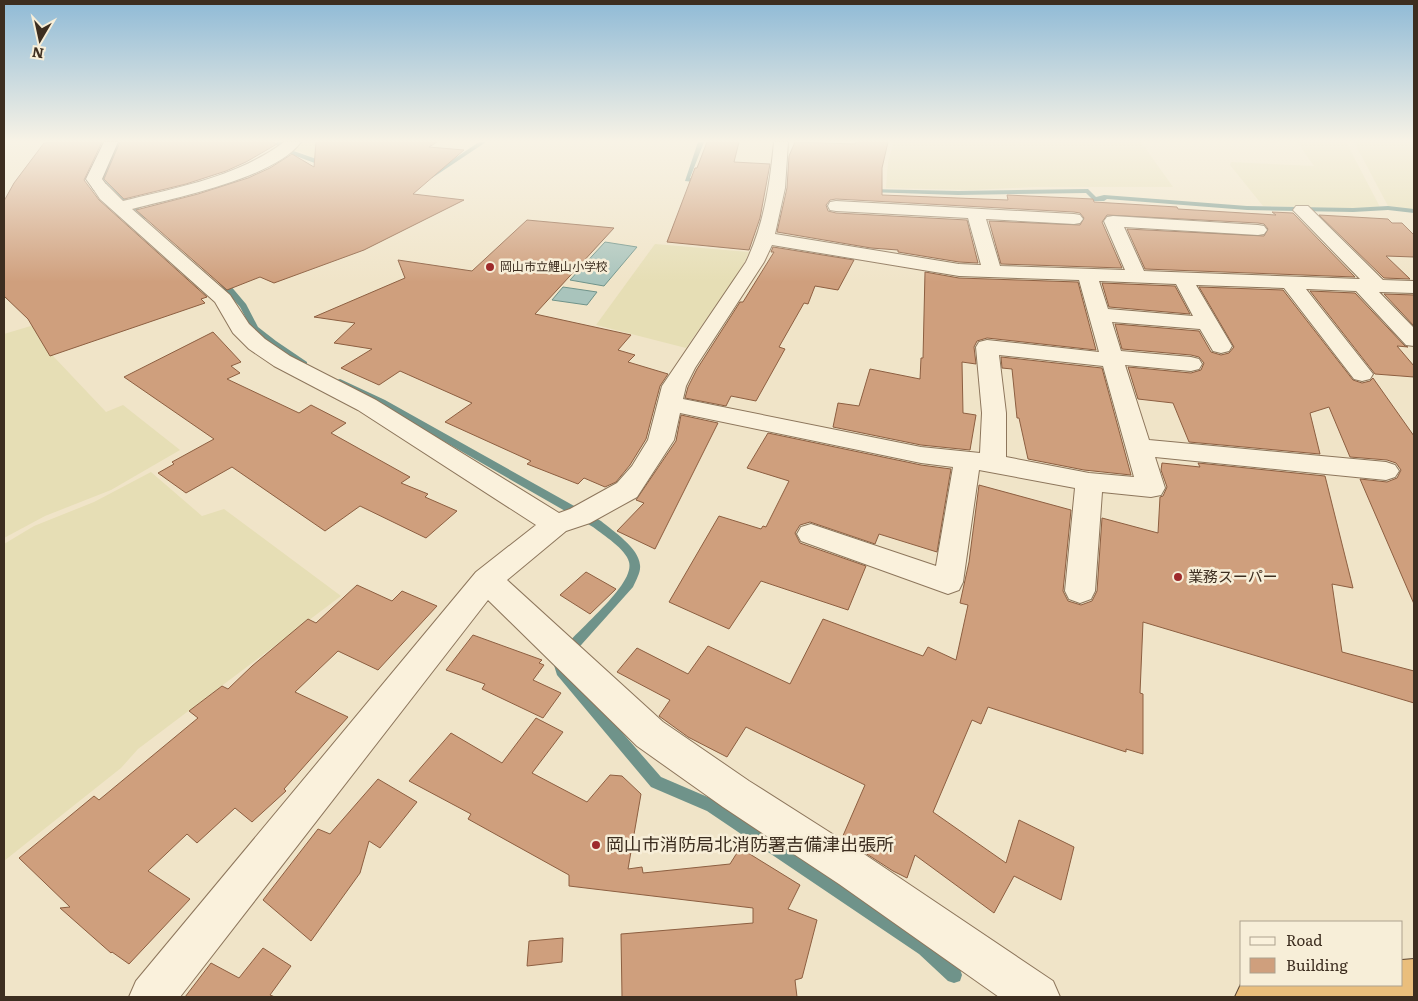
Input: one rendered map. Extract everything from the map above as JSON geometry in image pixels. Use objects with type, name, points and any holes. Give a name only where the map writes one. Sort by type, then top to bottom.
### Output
[{"type":"highway","points":[[1258,997],[1365,986]]},
{"type":"street","points":[[101,189],[217,293],[233,313],[241,328],[257,344],[282,361],[367,405],[556,524]]},
{"type":"street","points":[[120,207],[186,189]]},
{"type":"street","points":[[152,997],[487,580],[556,524],[580,516],[627,490],[641,472],[661,440],[674,386],[755,262],[765,238],[777,189]]},
{"type":"street","points":[[836,206],[1074,219]]},
{"type":"street","points":[[1302,210],[1370,285],[1414,340]]},
{"type":"street","points":[[975,213],[992,271]]},
{"type":"street","points":[[1137,276],[1113,221],[1258,230]]},
{"type":"street","points":[[765,238],[959,270],[1414,287]]},
{"type":"street","points":[[669,404],[921,455],[980,462],[1088,482],[1151,488],[1087,275]]},
{"type":"street","points":[[1182,278],[1221,346]]},
{"type":"street","points":[[1290,282],[1362,374]]},
{"type":"street","points":[[1100,315],[1208,323]]},
{"type":"street","points":[[810,534],[948,582],[994,413],[987,347],[1191,364]]},
{"type":"street","points":[[1139,448],[1386,471]]},
{"type":"street","points":[[1080,591],[1088,482]]},
{"type":"street","points":[[487,580],[650,734],[729,790],[853,870],[1037,997]]},
{"type":"shaded area","points":[[916,189],[999,189],[971,190]]},
{"type":"shaded area","points":[[1249,189],[1370,189],[1381,209],[1263,206]]},
{"type":"shaded area","points":[[1379,189],[1414,189],[1414,210],[1388,206]]},
{"type":"shaded area","points":[[655,244],[749,252],[743,266],[686,348],[596,325]]},
{"type":"shaded area","points":[[34,325],[54,357],[106,412],[123,405],[180,450],[111,490],[45,516],[4,538],[4,334]]},
{"type":"shaded area","points":[[151,472],[202,516],[224,509],[341,596],[138,749],[121,768],[4,861],[4,544],[34,526],[94,502]]},
{"type":"water","points":[[605,242],[637,247],[604,286],[570,280]]},
{"type":"water","points":[[563,287],[597,292],[587,305],[552,300]]},
{"type":"building","points":[[11,189],[91,189],[99,200],[207,297],[201,299],[205,303],[50,356],[28,319],[4,296],[4,201]]},
{"type":"building","points":[[114,189],[167,189],[124,199]]},
{"type":"building","points":[[215,189],[419,189],[413,194],[464,200],[364,250],[274,283],[260,277],[227,290],[136,210]]},
{"type":"building","points":[[687,189],[765,189],[760,218],[749,250],[667,242]]},
{"type":"building","points":[[787,189],[882,189],[882,195],[1008,200],[1007,195],[1093,199],[1094,202],[1177,207],[1178,209],[1276,215],[1272,212],[1293,213],[1355,277],[1145,269],[1127,229],[1264,236],[1268,229],[1264,224],[1258,223],[1107,215],[1102,222],[1122,268],[1001,264],[989,221],[1080,225],[1084,218],[1080,213],[1074,212],[836,199],[830,200],[826,205],[828,211],[836,213],[967,220],[978,263],[959,262],[898,252],[898,250],[871,248],[777,232]]},
{"type":"building","points":[[1319,215],[1388,219],[1392,223],[1402,223],[1414,235],[1414,257],[1386,256],[1410,279],[1384,278]]},
{"type":"building","points":[[527,220],[614,228],[535,314],[631,335],[618,350],[635,355],[628,362],[668,374],[660,386],[646,439],[630,465],[616,482],[605,487],[584,478],[578,484],[527,464],[531,461],[445,422],[472,403],[400,371],[379,385],[341,368],[372,349],[334,343],[355,323],[314,317],[405,278],[398,260],[472,271]]},
{"type":"building","points":[[773,247],[854,260],[838,290],[815,286],[808,304],[804,303],[779,347],[785,349],[756,401],[731,396],[726,406],[685,398],[697,369],[740,302],[743,302],[774,252],[771,252]]},
{"type":"building","points":[[925,272],[959,278],[1078,282],[1096,350],[987,338],[977,341],[974,347],[976,364],[962,362],[963,413],[976,415],[970,450],[921,445],[833,427],[838,403],[859,406],[870,369],[920,379],[921,358],[923,358]]},
{"type":"building","points":[[1102,283],[1175,286],[1190,314],[1109,307]]},
{"type":"building","points":[[1199,287],[1283,290],[1353,380],[1362,383],[1373,378],[1414,436],[1414,604],[1360,479],[1387,482],[1397,478],[1401,470],[1396,463],[1387,460],[1350,457],[1329,407],[1310,413],[1320,454],[1189,442],[1173,403],[1138,399],[1128,367],[1191,373],[1201,370],[1204,363],[1199,357],[1191,355],[1122,349],[1115,324],[1199,331],[1211,352],[1221,355],[1229,353],[1234,347]]},
{"type":"building","points":[[1310,291],[1355,293],[1408,347],[1397,346],[1414,366],[1414,377],[1375,374]]},
{"type":"building","points":[[1384,294],[1414,295],[1414,326]]},
{"type":"building","points":[[213,332],[241,362],[231,366],[240,373],[227,379],[299,413],[311,405],[346,423],[331,433],[410,477],[401,483],[428,494],[425,497],[457,511],[426,538],[360,506],[325,531],[232,467],[186,493],[158,473],[174,464],[172,462],[214,439],[124,377]]},
{"type":"building","points":[[1001,357],[1102,368],[1131,475],[1084,470],[1028,459],[1019,418],[1017,418],[1012,369],[1002,368]]},
{"type":"building","points":[[681,415],[718,423],[655,549],[617,531],[644,503],[636,500],[676,441]]},
{"type":"building","points":[[768,433],[921,465],[951,469],[937,552],[879,534],[875,544],[810,522],[800,525],[795,533],[800,543],[866,566],[848,610],[761,581],[729,629],[669,602],[719,516],[761,529],[763,526],[766,527],[789,481],[747,468]]},
{"type":"building","points":[[1162,463],[1200,467],[1198,463],[1325,476],[1353,588],[1332,584],[1342,652],[1414,671],[1414,703],[1143,622],[1140,693],[1143,694],[1143,754],[1126,749],[1126,752],[988,707],[981,724],[972,720],[933,812],[1006,863],[1019,820],[1074,847],[1061,900],[1014,876],[994,913],[915,855],[907,878],[893,871],[842,838],[865,785],[746,727],[727,757],[688,737],[659,716],[670,700],[617,672],[637,648],[688,674],[708,646],[790,684],[823,619],[923,656],[928,647],[956,660],[968,605],[960,603],[969,562],[979,485],[1071,510],[1063,591],[1068,601],[1081,605],[1092,601],[1097,591],[1102,518],[1158,533],[1160,497],[1163,496],[1167,487],[1161,470]]},
{"type":"building","points":[[586,572],[616,589],[590,614],[560,595]]},
{"type":"building","points":[[357,585],[392,601],[402,591],[437,606],[378,670],[338,651],[295,692],[348,717],[284,789],[286,791],[252,822],[235,808],[197,843],[187,834],[148,871],[190,899],[129,964],[111,953],[60,908],[70,907],[19,858],[94,796],[99,800],[198,718],[189,711],[222,686],[228,689],[252,666],[308,619],[316,623]]},
{"type":"building","points":[[473,635],[542,660],[539,663],[544,665],[533,680],[561,693],[543,718],[482,689],[485,684],[446,670]]},
{"type":"building","points":[[536,718],[563,732],[532,773],[587,802],[610,775],[622,776],[641,794],[628,869],[642,867],[643,873],[730,864],[740,848],[800,885],[788,909],[817,920],[802,978],[795,980],[797,997],[622,997],[621,934],[753,923],[753,908],[569,886],[569,875],[468,819],[471,814],[409,781],[451,733],[502,763]]},
{"type":"building","points":[[378,779],[417,802],[380,848],[369,841],[360,873],[311,941],[263,900],[318,829],[330,834]]},
{"type":"building","points":[[563,938],[562,962],[527,966],[529,941]]},
{"type":"building","points":[[263,948],[291,966],[270,995],[275,997],[185,997],[211,963],[239,978]]},
{"type":"waterway","points":[[115,189],[147,218]]},
{"type":"waterway","points":[[870,191],[958,193],[1088,191],[1094,199],[1104,199],[1104,197],[1247,208],[1353,210],[1388,208],[1414,211]]},
{"type":"waterway","points":[[221,280],[243,306],[255,328],[304,364]]},
{"type":"waterway","points":[[340,382],[382,402],[597,524],[619,542],[633,559],[635,564],[634,573],[627,587],[559,662],[561,671],[656,782],[712,806],[925,948],[954,975]]},
{"type":"place","name":"岡山市立鯉山小学校","points":[[490,267]]},
{"type":"place","name":"業務スーパー","points":[[1178,577]]},
{"type":"place","name":"岡山市消防局北消防署吉備津出張所","points":[[596,845]]}]
